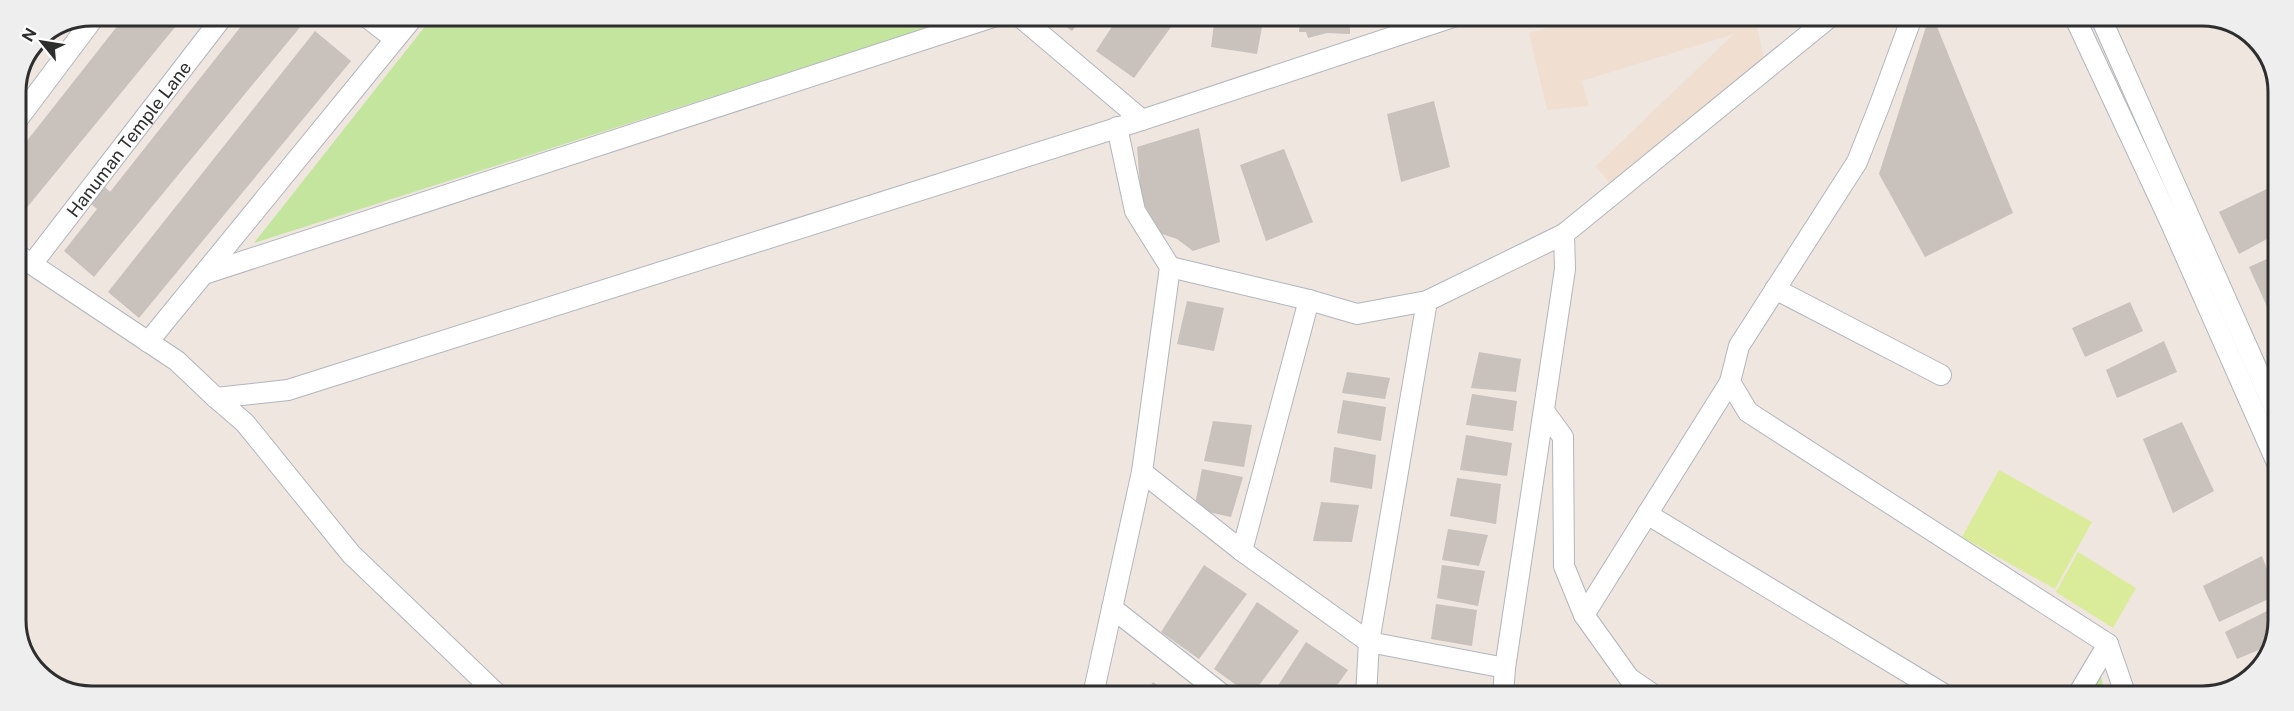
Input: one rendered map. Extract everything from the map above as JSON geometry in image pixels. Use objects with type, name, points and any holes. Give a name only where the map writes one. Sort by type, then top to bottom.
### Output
[{"type":"street","points":[[26,108],[87,26]]},
{"type":"street","name":"Hanuman Temple Lane","points":[[32,264],[216,26]]},
{"type":"street","points":[[378,26],[395,39]]},
{"type":"street","points":[[148,342],[406,26]]},
{"type":"street","points":[[204,274],[965,26]]},
{"type":"street","points":[[1031,26],[1142,120]]},
{"type":"street","points":[[216,398],[288,390],[1117,128],[1426,26]]},
{"type":"street","points":[[1170,267],[1309,300],[1357,314],[1427,301],[1564,234],[1819,26]]},
{"type":"street","points":[[1584,615],[1730,382],[1739,346],[1857,162],[1909,26]]},
{"type":"street","points":[[2079,26],[2169,219],[2268,444]]},
{"type":"street","points":[[2105,26],[2268,394]]},
{"type":"street","points":[[1095,686],[1142,472],[1170,267],[1135,212],[1117,128]]},
{"type":"street","points":[[1504,686],[1565,269],[1564,234]]},
{"type":"street","points":[[26,260],[177,361],[244,423],[351,554],[489,686]]},
{"type":"street","points":[[1775,290],[1941,375]]},
{"type":"street","points":[[1242,551],[1309,300]]},
{"type":"street","points":[[1367,686],[1370,642],[1427,301]]},
{"type":"street","points":[[1730,382],[1748,412],[2108,644],[2123,686]]},
{"type":"street","points":[[1544,411],[1563,437],[1564,566],[1584,615],[1629,678],[1641,686]]},
{"type":"street","points":[[1142,472],[1242,551],[1370,642],[1505,668]]},
{"type":"street","points":[[1647,514],[1931,686]]},
{"type":"street","points":[[1112,608],[1212,686]]},
{"type":"street","points":[[2083,686],[2108,644]]},
{"type":"shaded area","points":[[1555,26],[1757,26],[1765,63],[1621,198],[1596,166],[1734,34],[1582,81],[1589,106],[1547,110],[1529,33]]},
{"type":"green space","points":[[425,26],[934,26],[254,243]]},
{"type":"green space","points":[[1999,470],[2092,522],[2055,589],[1962,537]]},
{"type":"green space","points":[[2078,552],[2136,588],[2113,628],[2056,592]]},
{"type":"green space","points":[[2101,677],[2103,686],[2094,686]]},
{"type":"building","points":[[117,26],[176,26],[26,209],[26,142]]},
{"type":"building","points":[[241,26],[301,26],[94,277],[64,251],[97,209],[89,202],[102,184],[110,192]]},
{"type":"building","points":[[1065,26],[1076,26],[1072,31]]},
{"type":"building","points":[[1112,26],[1172,26],[1134,78],[1096,51]]},
{"type":"building","points":[[1214,26],[1262,26],[1257,54],[1211,47]]},
{"type":"building","points":[[1299,26],[1350,26],[1350,34],[1327,33],[1308,38],[1306,32],[1299,32]]},
{"type":"building","points":[[1926,26],[1937,26],[2013,213],[1925,257],[1879,174]]},
{"type":"building","points":[[315,31],[351,61],[139,318],[108,292]]},
{"type":"building","points":[[1434,101],[1450,167],[1401,182],[1387,114]]},
{"type":"building","points":[[1199,128],[1220,242],[1193,251],[1177,239],[1159,233],[1141,198],[1137,147]]},
{"type":"building","points":[[1284,149],[1313,222],[1266,241],[1240,165]]},
{"type":"building","points":[[2268,188],[2268,238],[2239,254],[2219,212]]},
{"type":"building","points":[[2268,258],[2268,309],[2249,267]]},
{"type":"building","points":[[1187,301],[1224,308],[1214,351],[1177,344]]},
{"type":"building","points":[[2130,302],[2143,331],[2085,357],[2072,328]]},
{"type":"building","points":[[2164,341],[2177,372],[2117,398],[2106,370]]},
{"type":"building","points":[[1479,352],[1521,359],[1516,392],[1471,388]]},
{"type":"building","points":[[1347,372],[1390,378],[1385,399],[1342,393]]},
{"type":"building","points":[[1472,394],[1517,401],[1513,431],[1466,425]]},
{"type":"building","points":[[1343,400],[1386,407],[1381,441],[1337,433]]},
{"type":"building","points":[[1213,421],[1252,425],[1244,467],[1204,461]]},
{"type":"building","points":[[2182,422],[2214,491],[2173,513],[2143,439]]},
{"type":"building","points":[[1466,435],[1512,443],[1507,476],[1460,470]]},
{"type":"building","points":[[1334,447],[1376,455],[1372,489],[1330,482]]},
{"type":"building","points":[[1202,469],[1243,477],[1231,517],[1194,509]]},
{"type":"building","points":[[1457,478],[1501,484],[1496,524],[1450,516]]},
{"type":"building","points":[[1321,502],[1359,505],[1352,542],[1313,541]]},
{"type":"building","points":[[1448,529],[1488,535],[1479,566],[1442,560]]},
{"type":"building","points":[[2262,556],[2268,572],[2268,599],[2219,622],[2203,586]]},
{"type":"building","points":[[1204,565],[1247,594],[1199,659],[1161,632]]},
{"type":"building","points":[[1442,565],[1485,571],[1478,606],[1437,598]]},
{"type":"building","points":[[1257,602],[1299,631],[1259,686],[1238,686],[1214,669]]},
{"type":"building","points":[[1436,604],[1477,610],[1472,646],[1431,639]]},
{"type":"building","points":[[2268,610],[2268,628],[2261,649],[2237,659],[2225,632]]},
{"type":"building","points":[[1306,642],[1348,670],[1336,686],[1278,686]]}]
